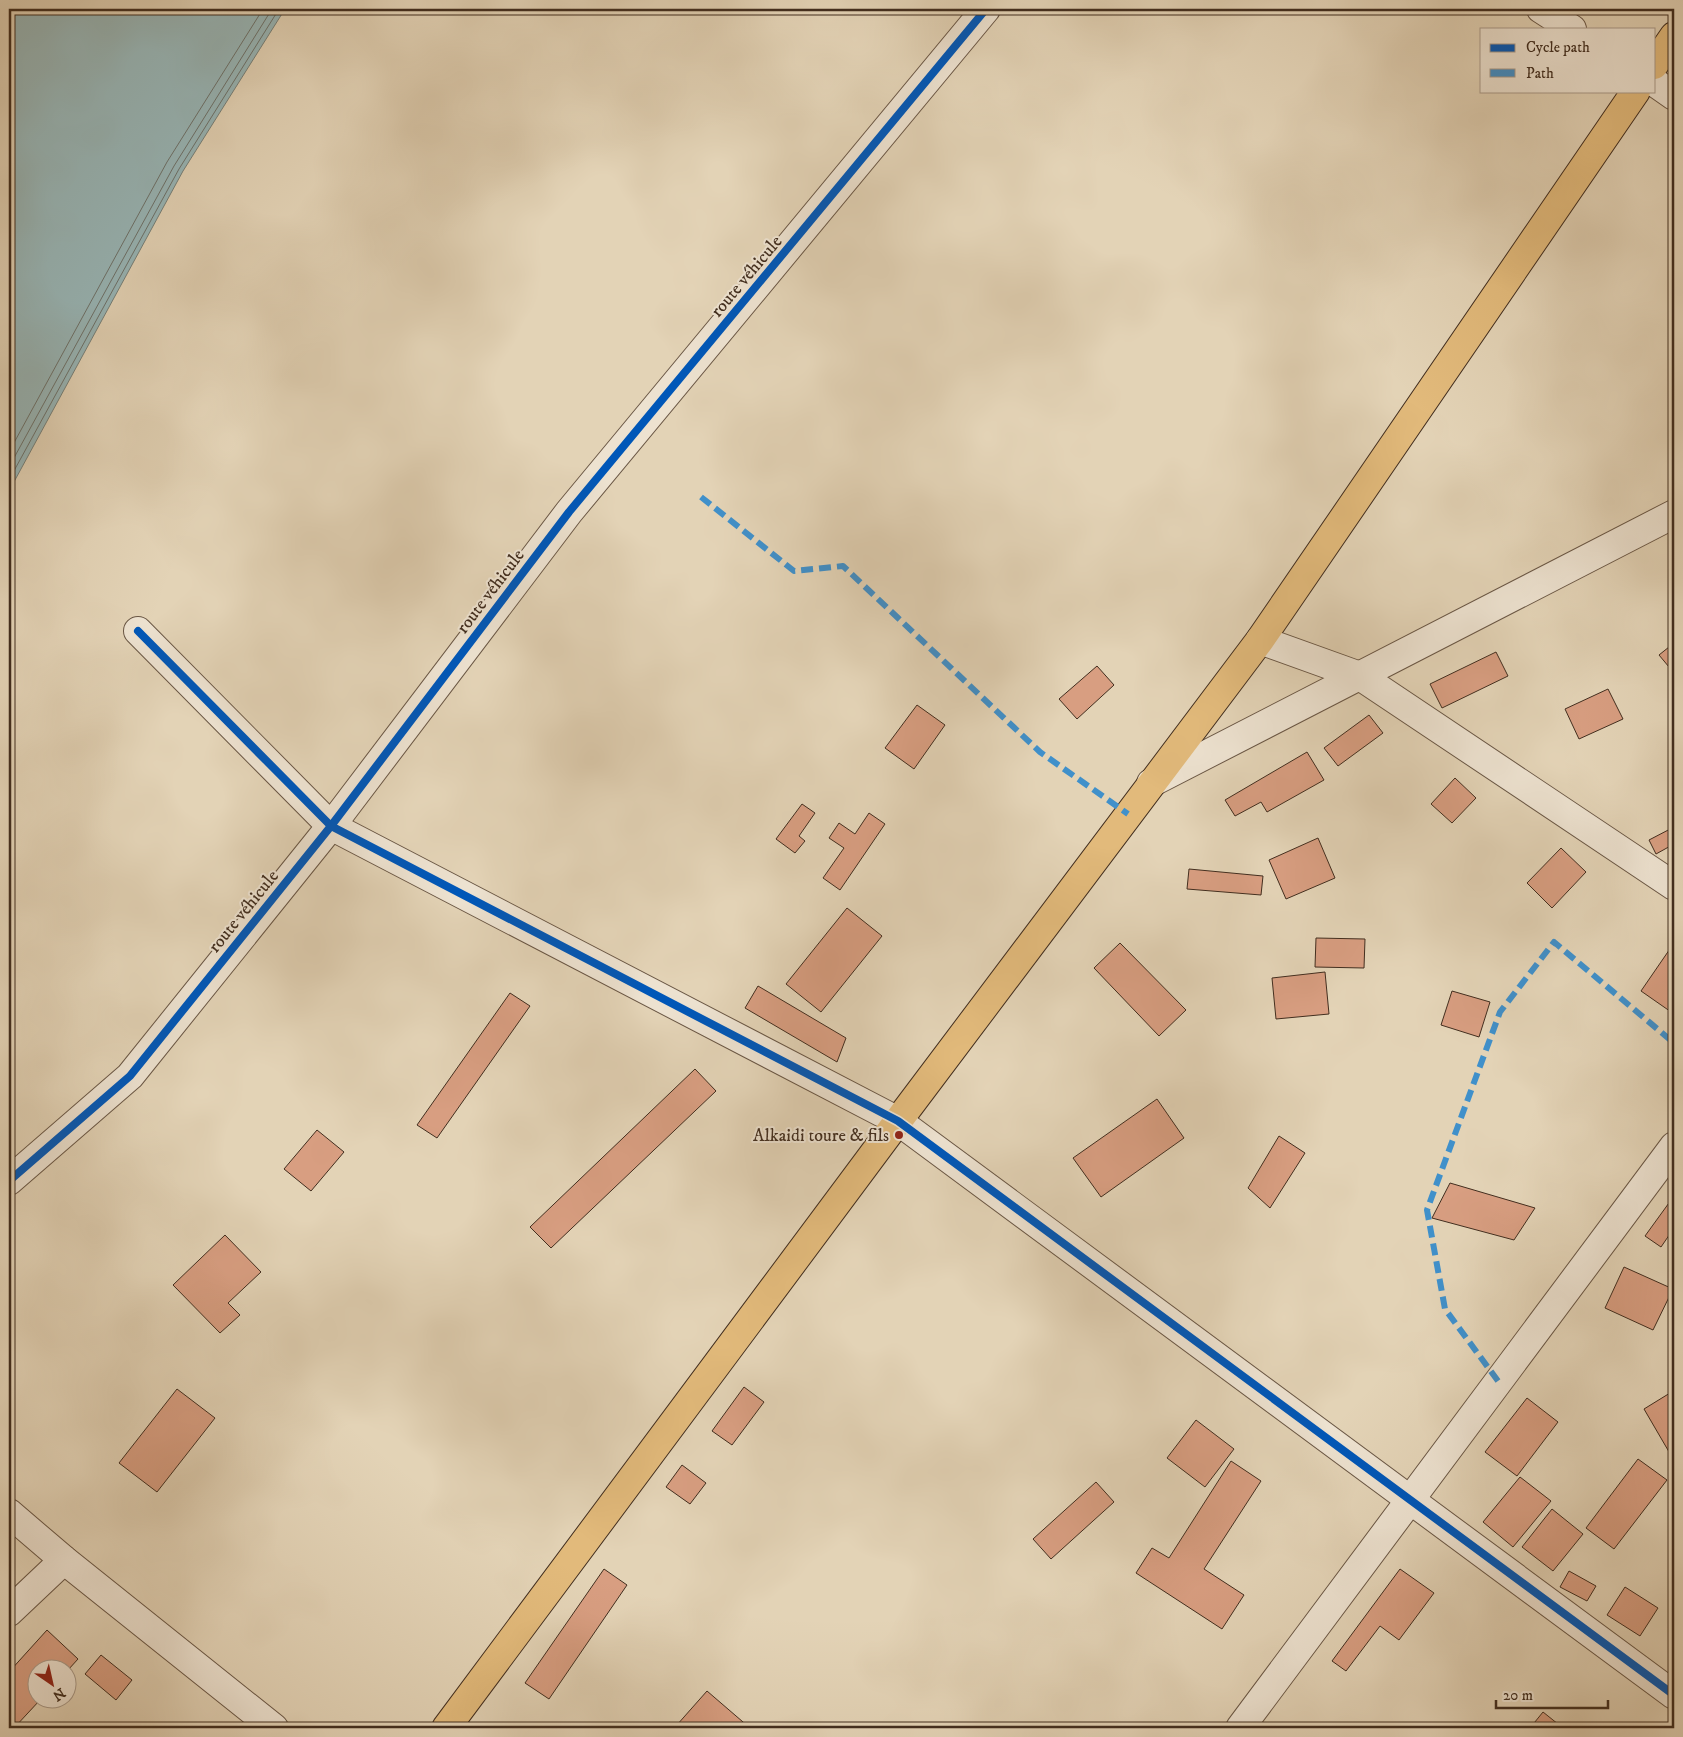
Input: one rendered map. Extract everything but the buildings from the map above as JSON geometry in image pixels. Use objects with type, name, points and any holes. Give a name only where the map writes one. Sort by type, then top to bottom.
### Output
[{"type":"main road","points":[[1656,62],[1674,36]]},
{"type":"main road","points":[[446,1728],[898,1121],[1260,640],[1635,92]]},
{"type":"street","name":"route véhicule","points":[[9,1181],[130,1076],[331,826],[569,512],[986,9]]},
{"type":"street","points":[[1542,9],[1570,28]]},
{"type":"street","points":[[1656,83],[1674,96]]},
{"type":"street","points":[[1152,783],[1674,514]]},
{"type":"street","points":[[138,632],[331,826],[898,1121],[1674,1695]]},
{"type":"street","points":[[1260,640],[1360,676],[1674,886]]},
{"type":"street","points":[[1240,1728],[1674,1146]]},
{"type":"street","points":[[9,1513],[64,1560],[274,1728]]},
{"type":"street","points":[[9,1612],[64,1560]]},
{"type":"water","points":[[9,9],[285,9],[183,171],[9,491]]},
{"type":"marked path","points":[[701,497],[794,571],[843,566],[1040,752],[1128,814]]},
{"type":"marked path","points":[[1498,1381],[1445,1309],[1427,1210],[1500,1012],[1554,942],[1674,1043]]},
{"type":"cycle path","points":[[9,1181],[130,1076],[331,826],[569,512],[986,9]]},
{"type":"cycle path","points":[[138,631],[331,826],[898,1121],[1674,1695]]},
{"type":"place","name":"Alkaidi toure & fils","points":[[899,1135]]}]
